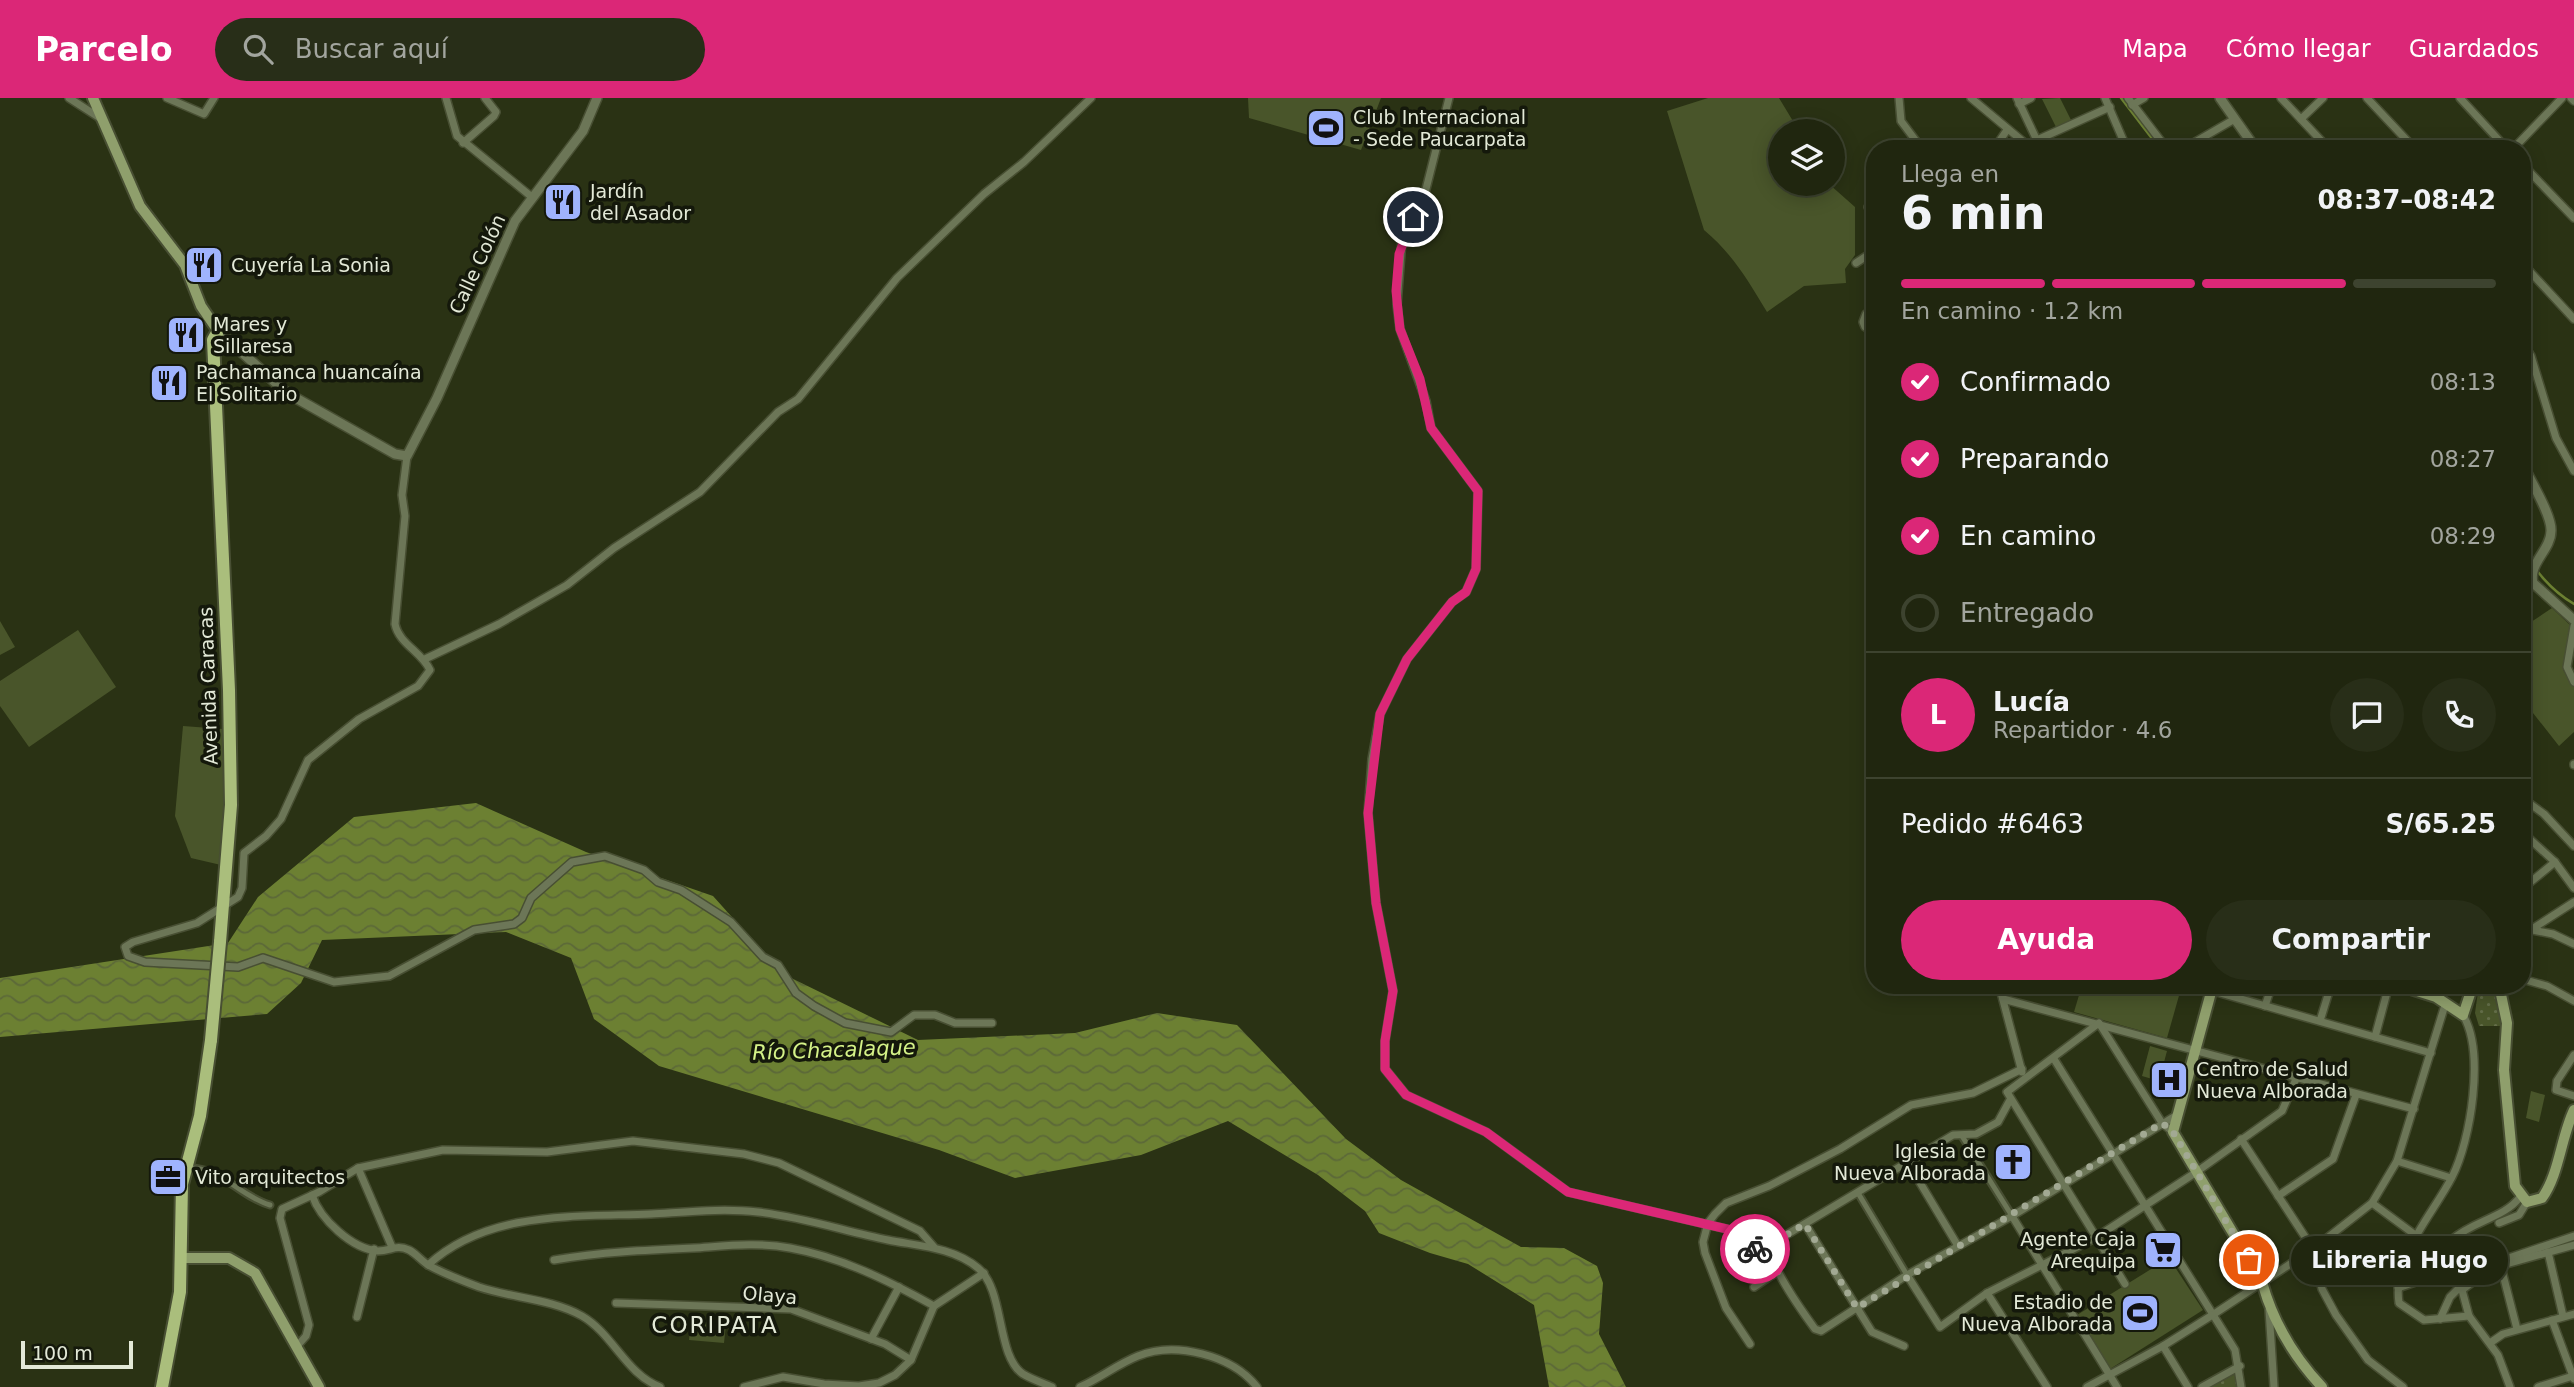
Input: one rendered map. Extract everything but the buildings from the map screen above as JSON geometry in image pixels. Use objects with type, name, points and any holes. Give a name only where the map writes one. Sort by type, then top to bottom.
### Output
[{"type":"main road","points":[[93,98],[140,206],[185,265],[201,306],[218,331]]},
{"type":"main road","name":"Avenida Caracas","points":[[162,1387],[180,1292],[183,1258],[182,1184],[200,1116],[211,1040],[231,805],[229,681],[213,340],[218,331]]},
{"type":"main road","points":[[2210,994],[2173,1132],[2262,1282],[2269,1306],[2285,1338],[2322,1387]]},
{"type":"main road","points":[[2426,994],[2463,1015],[2470,994]]},
{"type":"main road","points":[[2501,994],[2507,1023],[2505,1112],[2515,1186],[2523,1199],[2542,1198],[2552,1182],[2574,1110]]},
{"type":"main road","points":[[183,1258],[229,1258],[249,1268],[260,1279],[320,1387]]},
{"type":"street","points":[[69,98],[102,120]]},
{"type":"street","points":[[167,98],[204,114],[214,98]]},
{"type":"street","points":[[446,98],[455,131],[463,143],[533,198]]},
{"type":"street","points":[[463,143],[494,116],[496,111],[485,98]]},
{"type":"street","name":"Calle Colón","points":[[407,456],[437,398],[515,221],[583,131],[597,98]]},
{"type":"street","points":[[425,659],[555,593],[614,548],[700,492],[778,412],[805,391],[897,278],[984,194],[1012,172],[1091,98]]},
{"type":"street","points":[[1449,98],[1424,197],[1402,240],[1397,305],[1400,329],[1420,379],[1431,428],[1478,491],[1476,569],[1466,592],[1452,602],[1407,659],[1380,714],[1368,813],[1376,903],[1393,991],[1385,1041],[1386,1071],[1406,1095],[1486,1132],[1568,1192],[1744,1233],[1815,1329],[1821,1331],[1907,1275],[2012,1216],[2177,1115]]},
{"type":"street","points":[[1899,98],[1901,121],[1915,140]]},
{"type":"street","points":[[1970,98],[2020,140]]},
{"type":"street","points":[[2031,98],[2018,101],[2037,140],[2109,107]]},
{"type":"street","points":[[2105,98],[2123,140]]},
{"type":"street","points":[[2144,98],[2130,101],[2160,140]]},
{"type":"street","points":[[2220,98],[2249,140]]},
{"type":"street","points":[[2281,98],[2321,140]]},
{"type":"street","points":[[2301,119],[2323,98]]},
{"type":"street","points":[[2367,98],[2407,140]]},
{"type":"street","points":[[2461,98],[2501,140]]},
{"type":"street","points":[[2519,140],[2562,98]]},
{"type":"street","points":[[2199,140],[2233,120]]},
{"type":"street","points":[[2000,140],[2007,130]]},
{"type":"street","points":[[2531,173],[2574,218]]},
{"type":"street","points":[[1856,263],[1866,256]]},
{"type":"street","points":[[2531,272],[2572,313]]},
{"type":"street","points":[[218,331],[287,393],[395,454],[407,456],[402,495],[405,516],[396,629],[405,642],[425,659],[430,670],[418,686],[372,710],[308,760],[281,819],[271,832],[244,853],[240,893],[197,923],[133,942],[125,947],[128,956],[145,962],[238,967],[262,958],[334,982],[389,976],[474,930],[514,924],[522,918],[531,898],[572,862],[606,856],[643,870],[658,882],[681,890],[732,922],[763,957],[778,965],[796,993],[845,1023],[891,1032],[914,1015],[935,1015],[955,1023],[992,1023]]},
{"type":"street","points":[[2531,356],[2556,438],[2574,471]]},
{"type":"street","points":[[2531,483],[2551,527],[2549,540],[2534,568],[2533,583],[2542,594],[2574,620]]},
{"type":"street","points":[[2574,626],[2567,667],[2574,682]]},
{"type":"street","points":[[2531,805],[2544,814],[2574,846]]},
{"type":"street","points":[[2531,840],[2555,862],[2574,888]]},
{"type":"street","points":[[2531,882],[2555,862]]},
{"type":"street","points":[[2532,929],[2574,902]]},
{"type":"street","points":[[2532,929],[2553,934],[2574,944]]},
{"type":"street","points":[[2531,982],[2573,999]]},
{"type":"street","points":[[2002,994],[2023,1080]]},
{"type":"street","points":[[2230,994],[2431,1053]]},
{"type":"street","points":[[2265,1006],[2269,994]]},
{"type":"street","points":[[2320,1021],[2328,994]]},
{"type":"street","points":[[2375,1037],[2387,994]]},
{"type":"street","points":[[2432,994],[2435,997]]},
{"type":"street","points":[[2003,999],[2414,1109]]},
{"type":"street","points":[[2087,1387],[2164,1346],[2214,1314],[2313,1249],[2372,1203],[2397,1161],[2445,1005]]},
{"type":"street","points":[[2463,1015],[2471,1033],[2473,1072],[2466,1130],[2451,1178],[2401,1263],[2399,1303],[2424,1320],[2469,1316]]},
{"type":"street","points":[[2099,1023],[2007,1092],[2062,1186],[2125,1284]]},
{"type":"street","points":[[2099,1023],[2162,1123],[2173,1132]]},
{"type":"street","points":[[2574,1055],[2557,1081],[2556,1090],[2574,1096]]},
{"type":"street","points":[[2054,1059],[2235,1350],[2241,1387]]},
{"type":"street","points":[[1750,1345],[1713,1280],[1703,1242],[1708,1223],[1726,1203],[1769,1186],[1840,1149],[1911,1105],[1973,1093],[2022,1069]]},
{"type":"street","points":[[1858,1193],[1940,1327],[1987,1293],[2095,1238],[2195,1173],[2282,1111],[2296,1079]]},
{"type":"street","points":[[2278,1196],[2333,1159],[2356,1094]]},
{"type":"street","points":[[1775,1273],[1770,1254],[1771,1244],[1953,1135],[1976,1134],[1998,1122],[2010,1100]]},
{"type":"street","points":[[1962,1136],[2117,1387]]},
{"type":"street","points":[[2241,1139],[2313,1249],[2322,1289],[2336,1315],[2368,1360],[2403,1387]]},
{"type":"street","points":[[298,1345],[306,1336],[309,1325],[280,1212],[285,1206],[312,1195],[359,1168],[443,1150],[547,1152],[633,1141],[744,1154],[779,1163],[920,1231],[934,1247]]},
{"type":"street","points":[[1907,1161],[1958,1245]]},
{"type":"street","points":[[2397,1161],[2451,1178]]},
{"type":"street","points":[[186,1168],[204,1167],[249,1199],[270,1205]]},
{"type":"street","points":[[359,1168],[392,1247]]},
{"type":"street","points":[[312,1195],[317,1211],[332,1228],[374,1249],[407,1249],[428,1265],[480,1287],[566,1309],[583,1317],[610,1340],[627,1363],[649,1383],[660,1387]]},
{"type":"street","points":[[2499,1223],[2519,1215],[2523,1199]]},
{"type":"street","points":[[2399,1288],[2433,1276],[2438,1260],[2457,1236],[2477,1222],[2514,1206],[2523,1199]]},
{"type":"street","points":[[2372,1203],[2418,1237]]},
{"type":"street","points":[[428,1265],[473,1237],[544,1217],[755,1211],[800,1217],[887,1240],[934,1247],[976,1266],[984,1273],[1014,1363],[1022,1373],[1052,1387]]},
{"type":"street","points":[[1805,1224],[1872,1332],[1904,1346]]},
{"type":"street","points":[[2440,1319],[2450,1297],[2461,1284],[2486,1265],[2574,1236]]},
{"type":"street","points":[[554,1260],[600,1252],[754,1244],[789,1248],[829,1258],[900,1287],[934,1306]]},
{"type":"street","points":[[2479,1271],[2574,1245]]},
{"type":"street","points":[[357,1317],[374,1249]]},
{"type":"street","points":[[2549,1252],[2563,1316]]},
{"type":"street","points":[[2501,1266],[2462,1290],[2469,1316],[2504,1367],[2510,1387]]},
{"type":"street","points":[[2501,1266],[2517,1329]]},
{"type":"street","points":[[744,1387],[783,1377],[824,1384],[859,1386],[879,1383],[895,1375],[911,1360],[934,1306],[984,1273]]},
{"type":"street","points":[[1754,1287],[1775,1273]]},
{"type":"street","points":[[871,1339],[900,1287]]},
{"type":"street","points":[[1987,1293],[2047,1387]]},
{"type":"street","name":"Olaya","points":[[616,1303],[791,1309],[871,1339],[911,1360]]},
{"type":"street","points":[[2269,1306],[2274,1387]]},
{"type":"street","points":[[2490,1343],[2517,1329],[2574,1314]]},
{"type":"street","points":[[2538,1387],[2573,1378],[2552,1320]]},
{"type":"street","points":[[2164,1346],[2188,1387]]},
{"type":"street","points":[[1080,1387],[1139,1356],[1163,1350],[1196,1352],[1220,1360],[1252,1380],[1257,1387]]},
{"type":"street","points":[[2202,1387],[2239,1366]]},
{"type":"shaded area","name":"Club Internacional - Sede Paucarpata","points":[[1248,98],[1381,98],[1361,150],[1249,118]]},
{"type":"shaded area","points":[[1708,98],[1779,98],[1792,119],[1768,119],[1768,196],[1843,196],[1855,207],[1855,255],[1845,269],[1846,283],[1804,286],[1767,312],[1731,258],[1704,230],[1667,111]]},
{"type":"shaded area","points":[[2060,98],[2071,120],[2056,127],[2042,99]]},
{"type":"shaded area","points":[[2552,608],[2570,625],[2563,670],[2574,686],[2574,732],[2559,746],[2531,710],[2531,622]]},
{"type":"shaded area","points":[[0,621],[15,647],[0,655]]},
{"type":"shaded area","points":[[78,630],[116,687],[29,747],[0,706],[0,681]]},
{"type":"shaded area","points":[[183,726],[223,729],[225,821],[221,865],[191,858],[175,816]]},
{"type":"shaded area","points":[[2079,994],[2179,994],[2167,1038],[2074,1012]]},
{"type":"shaded area","points":[[2478,994],[2497,994],[2502,1026],[2479,1026],[2475,1013]]},
{"type":"shaded area","points":[[2150,1046],[2167,1051],[2159,1081],[2142,1076]]},
{"type":"shaded area","points":[[2531,1091],[2545,1095],[2539,1122],[2526,1118]]},
{"type":"shaded area","name":"Estadio de Nueva Alborada","points":[[2169,1258],[2203,1310],[2110,1369],[2077,1315]]},
{"type":"shaded area","points":[[691,1321],[726,1324],[724,1343],[689,1340]]},
{"type":"shaded area","points":[[2237,1372],[2238,1387],[2209,1387]]},
{"type":"water","name":"Río Chacalaque","points":[[476,803],[586,852],[713,896],[783,974],[918,1040],[1075,1033],[1157,1013],[1237,1025],[1346,1139],[1401,1180],[1521,1247],[1564,1248],[1597,1266],[1603,1283],[1599,1334],[1626,1387],[1549,1387],[1534,1305],[1468,1264],[1430,1253],[1379,1233],[1365,1211],[1318,1175],[1228,1121],[1141,1155],[1015,1178],[939,1150],[659,1066],[594,1019],[571,958],[506,932],[322,940],[301,983],[267,1014],[0,1037],[0,978],[228,943],[258,897],[354,817]]},
{"type":"waterway","points":[[2121,98],[2153,140]]},
{"type":"waterway","points":[[2531,563],[2558,593],[2574,604]]},
{"type":"way so far","points":[[1755,1249],[1772,1275],[1779,1271],[1770,1254],[1771,1244],[1805,1224],[1857,1308],[1907,1275],[2012,1216],[2162,1123],[2173,1132],[2175,1141],[2249,1260]]},
{"type":"place","name":"Club Internacional - Sede Paucarpata","points":[[1326,128]]},
{"type":"place","name":"Jardín del Asador","points":[[563,202]]},
{"type":"place","name":"Cuyería La Sonia","points":[[204,265]]},
{"type":"place","name":"Mares y Sillaresa","points":[[186,335]]},
{"type":"place","name":"Pachamanca huancaína El Solitario","points":[[169,383]]},
{"type":"place","name":"Centro de Salud Nueva Alborada","points":[[2169,1080]]},
{"type":"place","name":"Iglesia de Nueva Alborada","points":[[2013,1162]]},
{"type":"place","name":"Vito arquitectos","points":[[168,1177]]},
{"type":"place","name":"Agente Caja Arequipa","points":[[2163,1250]]},
{"type":"place","name":"Libreria Hugo","points":[[2249,1260]]},
{"type":"place","name":"Estadio de Nueva Alborada","points":[[2140,1313]]},
{"type":"district","name":"CORIPATA","points":[[715,1325]]},
{"type":"route","points":[[1413,217],[1402,240],[1399,254],[1396,291],[1400,329],[1420,379],[1431,428],[1478,491],[1476,569],[1466,592],[1452,602],[1407,659],[1380,714],[1369,783],[1368,813],[1376,903],[1388,953],[1394,1000],[1385,1041],[1385,1069],[1406,1095],[1486,1132],[1555,1184],[1574,1195],[1744,1233],[1755,1249]]}]
